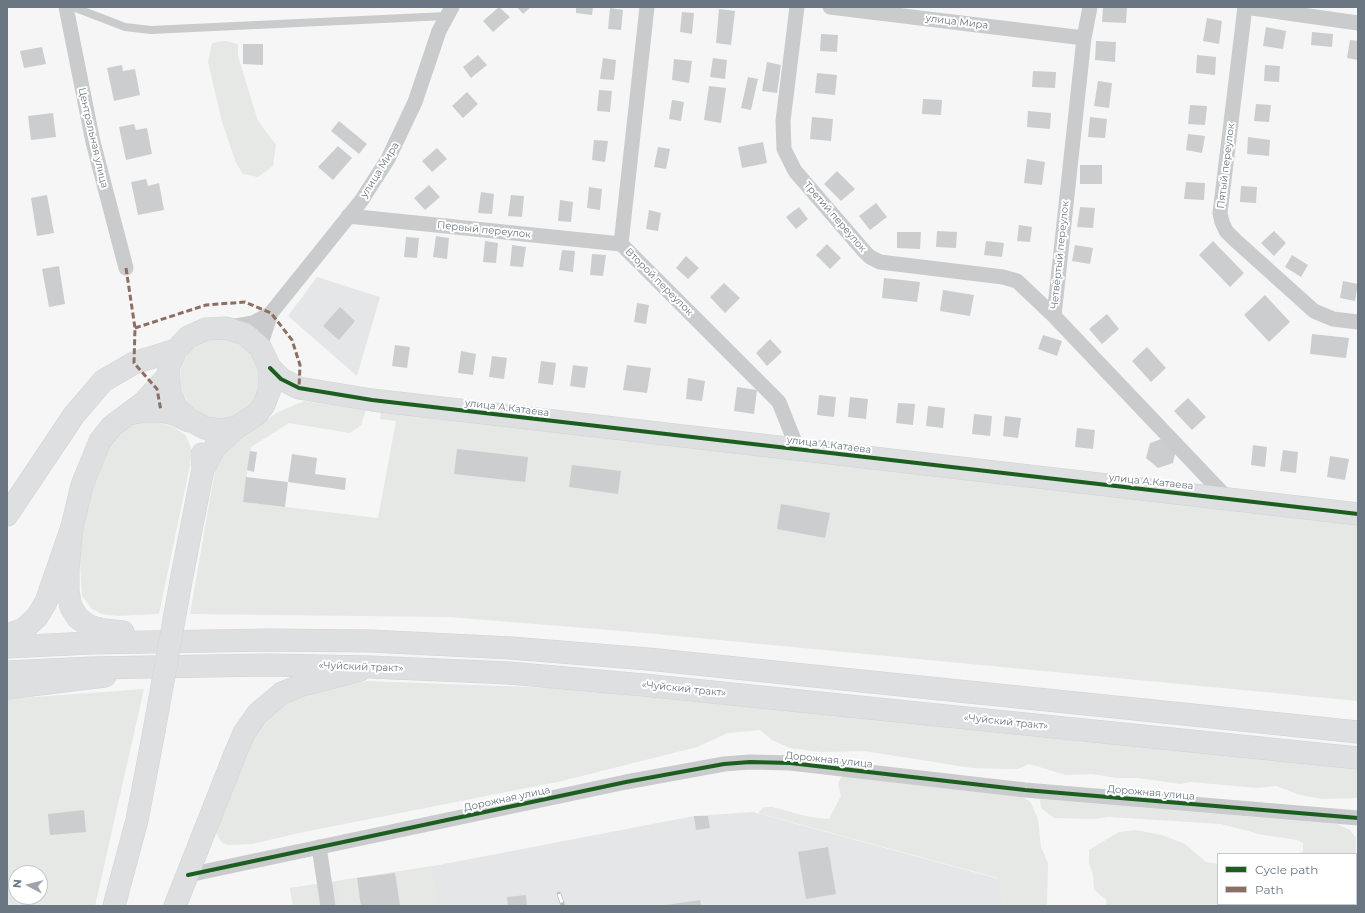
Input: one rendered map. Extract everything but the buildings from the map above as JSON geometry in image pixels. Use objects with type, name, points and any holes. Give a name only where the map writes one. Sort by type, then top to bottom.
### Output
[{"type":"main road","points":[[114,906],[137,820],[203,468],[200,441],[196,429],[176,407],[170,392],[168,376],[170,366],[176,350],[188,337],[206,329],[226,328],[245,334],[260,347],[270,368],[281,380],[298,388]]},
{"type":"main road","points":[[7,515],[74,415],[103,381],[134,363],[176,350]]},
{"type":"main road","points":[[264,405],[270,389],[270,368]]},
{"type":"main road","points":[[7,635],[24,629],[37,617],[46,602],[72,527],[82,485],[100,441],[112,426],[129,414],[157,389],[168,376]]},
{"type":"main road","name":"улица А.Катаева","points":[[298,388],[372,400],[1358,514]]},
{"type":"main road","points":[[203,468],[215,447],[237,427],[252,418],[264,405],[280,394],[298,388]]},
{"type":"main road","points":[[129,414],[144,411],[161,412],[188,419],[205,428],[221,430],[237,427]]},
{"type":"main road","points":[[72,527],[68,570],[68,591],[71,607],[78,618],[89,626],[104,630],[194,640]]},
{"type":"main road","points":[[7,647],[194,640],[371,641],[518,649],[648,659],[1358,732]]},
{"type":"main road","points":[[7,688],[194,665]]},
{"type":"main road","name":"«Чуйский тракт»","points":[[7,672],[194,665],[370,667],[509,674],[644,685],[1358,758]]},
{"type":"main road","points":[[175,906],[234,754],[244,734],[258,713],[275,698],[288,690],[370,667]]},
{"type":"street","name":"Центральная улица","points":[[66,7],[92,142],[126,268]]},
{"type":"street","name":"Второй переулок","points":[[647,7],[621,244],[778,402],[798,450]]},
{"type":"street","name":"Третий переулок","points":[[797,7],[782,136],[784,149],[795,171],[870,257],[880,262],[1010,279],[1024,286],[1054,316]]},
{"type":"street","name":"улица Мира","points":[[830,7],[1084,38]]},
{"type":"street","name":"Четвёртый переулок","points":[[1090,7],[1084,38],[1054,316],[1228,499]]},
{"type":"street","points":[[1245,7],[1358,23]]},
{"type":"street","name":"Пятый переулок","points":[[1245,7],[1220,213],[1222,222],[1226,231],[1314,311],[1333,319],[1358,322]]},
{"type":"street","name":"улица Мира","points":[[226,328],[253,323],[271,312],[375,181],[401,136],[421,88],[439,31],[449,12]]},
{"type":"street","name":"Первый переулок","points":[[348,216],[621,244]]},
{"type":"street","name":"улица Мира","points":[[260,347],[271,312]]},
{"type":"street","name":"Дорожная улица","points":[[188,874],[626,782],[724,764],[750,762],[790,763],[1024,790],[1358,818]]},
{"type":"street","points":[[319,847],[328,906]]},
{"type":"lane","points":[[73,7],[125,27],[151,30],[449,12]]},
{"type":"shaded area","points":[[225,41],[238,44],[238,56],[258,121],[276,145],[273,166],[258,177],[243,174],[236,163],[222,122],[208,62],[212,43]]},
{"type":"shaded area","points":[[317,277],[380,297],[357,376],[288,316]]},
{"type":"shaded area","points":[[221,337],[237,340],[250,349],[259,362],[262,378],[259,394],[250,407],[237,416],[221,419],[205,416],[192,407],[183,394],[180,378],[183,362],[192,349],[205,340]]},
{"type":"shaded area","points":[[304,401],[366,410],[361,425],[350,433],[289,423],[251,447],[243,502],[378,518],[396,421],[380,419],[381,412],[1358,525],[1358,701],[646,633],[449,617],[190,614],[216,464],[233,444],[253,429],[278,412]]},
{"type":"shaded area","points":[[145,421],[159,422],[175,428],[186,436],[191,448],[190,465],[159,614],[117,616],[102,614],[92,609],[82,596],[80,562],[84,522],[91,490],[111,441],[120,432],[132,425]]},
{"type":"shaded area","points":[[366,681],[664,692],[1358,767],[1358,798],[1322,799],[1300,795],[1276,786],[1258,788],[1190,782],[1181,784],[1092,774],[1066,775],[1029,764],[1018,769],[972,768],[864,751],[820,752],[790,748],[772,740],[760,730],[728,733],[697,747],[562,781],[299,833],[252,844],[229,845],[222,843],[215,831],[215,824],[256,733],[264,722],[284,704],[314,692]]},
{"type":"shaded area","points":[[144,689],[95,906],[7,906],[7,699]]},
{"type":"shaded area","points":[[842,776],[1021,797],[1030,801],[1038,819],[1041,847],[1048,863],[1047,906],[1003,906],[998,878],[758,813],[764,807],[772,807],[810,817],[829,819],[841,796],[838,784]]},
{"type":"shaded area","points":[[1040,799],[1337,824],[1350,830],[1356,838],[1356,853],[1300,853],[1303,851],[1303,843],[1297,840],[1263,835],[1221,824],[1109,817],[1093,819],[1054,818],[1041,808]]},
{"type":"shaded area","points":[[753,812],[999,879],[1003,906],[293,906],[290,888],[418,869],[694,816]]},
{"type":"shaded area","points":[[1135,830],[1162,835],[1185,844],[1206,862],[1217,864],[1217,905],[1351,906],[1105,906],[1107,900],[1094,889],[1093,874],[1089,863],[1089,850],[1119,832]]},
{"type":"shaded area","points":[[432,866],[438,906],[340,906],[336,881]]},
{"type":"shaded area","points":[[316,884],[320,906],[293,906],[290,888]]},
{"type":"railway","points":[[559,894],[563,906]]},
{"type":"marked path","points":[[126,268],[135,328],[134,363],[157,389],[161,411]]},
{"type":"marked path","points":[[135,328],[206,305],[245,302],[271,313],[292,340],[300,365],[299,388]]},
{"type":"cycle path","points":[[270,368],[281,379],[299,388],[372,400],[1358,514]]},
{"type":"cycle path","points":[[188,875],[626,782],[724,764],[750,762],[790,763],[1025,790],[1358,818]]}]
